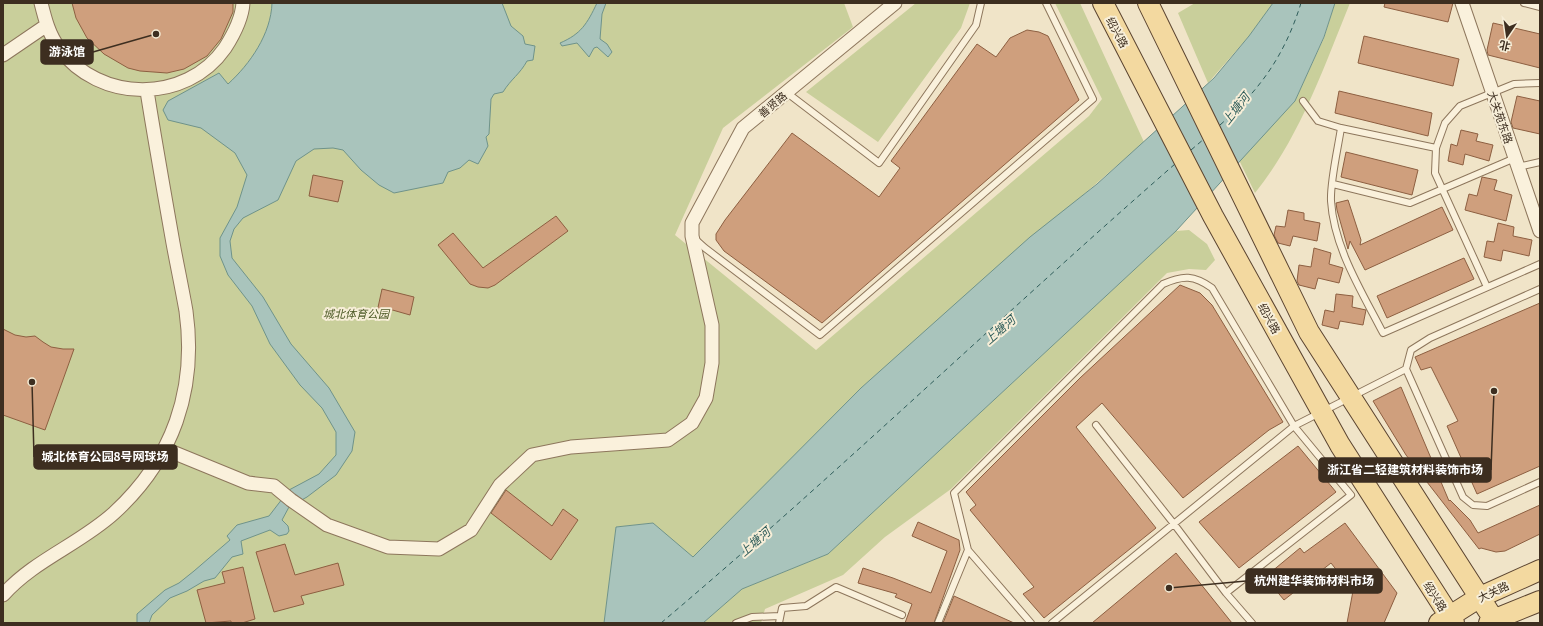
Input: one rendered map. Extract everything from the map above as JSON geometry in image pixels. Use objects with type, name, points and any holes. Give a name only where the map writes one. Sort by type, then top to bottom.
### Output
[{"type":"main road","name":"绍兴路","points":[[1103,3],[1213,216],[1321,411],[1340,445],[1448,621]]},
{"type":"main road","points":[[1148,3],[1309,332],[1480,597],[1493,622],[1540,601]]},
{"type":"main road","name":"大关路","points":[[1448,621],[1480,597],[1540,570]]},
{"type":"street","points":[[41,3],[47,25],[59,48],[81,70],[97,80],[121,89],[147,91],[179,83],[198,75],[218,57],[233,35],[243,3]]},
{"type":"street","name":"善贤路","points":[[692,236],[692,223],[743,128],[895,3]]},
{"type":"street","name":"大关苑东路","points":[[1462,3],[1540,231]]},
{"type":"street","points":[[3,56],[47,25]]},
{"type":"street","points":[[3,595],[30,570],[114,513],[159,460],[172,435],[182,404],[186,383],[186,312],[147,91]]},
{"type":"street","points":[[165,449],[248,482],[274,486],[291,500],[327,525],[388,547],[439,549],[471,530],[500,484],[532,455],[571,447],[668,440],[692,423],[706,398],[712,363],[712,325],[692,236]]},
{"type":"lane","points":[[786,92],[879,163],[976,25],[981,3]]},
{"type":"lane","points":[[692,236],[705,248],[820,335],[1093,99],[1046,3]]},
{"type":"lane","points":[[1524,3],[1540,7]]},
{"type":"lane","points":[[1487,287],[1435,173],[1436,148],[1445,123],[1460,106],[1514,84],[1540,83]]},
{"type":"lane","points":[[1303,101],[1318,121],[1341,128],[1436,148]]},
{"type":"lane","points":[[1341,128],[1331,199],[1334,225],[1353,275],[1383,333],[1540,264]]},
{"type":"lane","points":[[1333,184],[1410,203],[1443,188],[1517,163],[1540,162]]},
{"type":"lane","points":[[1031,623],[968,550],[954,493],[1163,284],[1177,277],[1199,278],[1212,288],[1294,426],[1351,495],[1226,593]]},
{"type":"lane","points":[[1540,289],[1430,338],[1411,350],[1406,369],[1463,496],[1474,505],[1487,506],[1540,482]]},
{"type":"lane","points":[[1052,623],[1294,426],[1350,396],[1406,369]]},
{"type":"lane","points":[[1096,425],[1226,593],[1252,623]]},
{"type":"lane","points":[[938,623],[968,550]]},
{"type":"lane","points":[[779,623],[782,608],[806,606],[836,587],[902,615]]},
{"type":"lane","points":[[736,623],[752,617],[780,616]]},
{"type":"green space","name":"城北体育公园","points":[[3,3],[844,3],[853,27],[723,128],[675,235],[816,350],[1089,116],[1102,99],[1055,3],[1080,3],[1144,142],[861,388],[693,558],[653,523],[616,527],[604,623],[3,623]]},
{"type":"green space","points":[[916,3],[970,3],[961,28],[878,142],[806,92]]},
{"type":"green space","points":[[1195,3],[1273,3],[1249,36],[1208,83],[1178,13]]},
{"type":"green space","points":[[1335,3],[1350,3],[1298,126],[1271,171],[1255,193],[1239,160],[1295,101],[1324,38]]},
{"type":"green space","points":[[1189,230],[1207,244],[1215,260],[1206,270],[1189,269],[1167,273],[951,489],[885,537],[843,575],[765,609],[761,623],[703,623],[742,589],[828,554],[1176,231]]},
{"type":"water","points":[[272,3],[502,3],[511,26],[523,36],[525,44],[535,46],[533,60],[527,61],[503,92],[494,94],[491,99],[489,134],[486,137],[488,146],[478,164],[469,160],[460,168],[448,172],[443,183],[394,193],[379,185],[361,170],[343,150],[333,148],[314,149],[296,161],[278,200],[243,218],[234,229],[230,241],[232,258],[263,297],[291,344],[329,388],[355,432],[352,451],[336,475],[307,497],[289,507],[282,520],[288,526],[289,531],[287,534],[279,536],[270,530],[241,541],[243,554],[232,557],[215,578],[204,581],[187,591],[170,598],[152,615],[149,623],[137,623],[137,614],[165,590],[179,583],[230,540],[227,536],[237,525],[269,516],[289,490],[319,474],[336,455],[336,432],[322,408],[300,385],[270,344],[252,306],[228,275],[220,256],[220,238],[237,207],[247,175],[235,153],[201,128],[168,120],[163,110],[168,101],[219,73],[228,84],[244,67],[258,48],[268,26]]},
{"type":"water","points":[[597,3],[606,3],[602,14],[600,39],[607,44],[612,52],[608,57],[597,47],[594,48],[589,57],[577,43],[562,46],[560,43],[567,40],[583,28]]},
{"type":"water","name":"上塘河","points":[[1273,3],[1335,3],[1324,37],[1295,101],[1176,231],[828,554],[742,589],[703,623],[604,623],[616,527],[653,523],[693,557],[861,388],[1030,237],[1097,184],[1214,78],[1249,36]]},
{"type":"building","points":[[72,3],[233,3],[233,12],[221,39],[207,56],[184,69],[167,73],[140,71],[128,68],[104,54],[87,38],[76,18]]},
{"type":"building","points":[[1385,3],[1453,3],[1448,22],[1384,7]]},
{"type":"building","points":[[1493,23],[1540,34],[1540,68],[1488,55],[1487,50]]},
{"type":"building","points":[[1027,30],[1039,32],[1048,36],[1079,100],[822,323],[724,251],[716,240],[716,234],[725,220],[792,133],[879,197],[900,168],[891,161],[977,44],[996,57],[1010,38]]},
{"type":"building","points":[[1364,36],[1459,59],[1453,86],[1358,63]]},
{"type":"building","points":[[1339,91],[1432,113],[1428,136],[1335,113]]},
{"type":"building","points":[[1517,96],[1540,101],[1540,134],[1513,128],[1511,122]]},
{"type":"building","points":[[1461,130],[1478,134],[1476,141],[1493,145],[1489,161],[1465,154],[1463,165],[1448,161],[1451,144],[1457,146]]},
{"type":"building","points":[[1346,152],[1418,170],[1412,195],[1341,177]]},
{"type":"building","points":[[313,175],[343,181],[338,202],[309,196]]},
{"type":"building","points":[[1482,177],[1497,180],[1494,190],[1512,195],[1506,221],[1465,210],[1469,194],[1477,196]]},
{"type":"building","points":[[1348,200],[1361,240],[1360,245],[1442,207],[1453,230],[1365,270],[1350,241],[1348,249],[1337,210],[1336,203]]},
{"type":"building","points":[[1288,210],[1304,213],[1304,220],[1320,223],[1317,241],[1293,236],[1290,246],[1278,243],[1274,235],[1276,226],[1285,227]]},
{"type":"building","points":[[556,216],[568,231],[495,285],[488,288],[470,284],[438,245],[453,233],[483,268]]},
{"type":"building","points":[[1498,223],[1514,227],[1513,236],[1532,240],[1529,256],[1503,250],[1501,261],[1484,257],[1487,241],[1494,242]]},
{"type":"building","points":[[1314,248],[1331,253],[1329,264],[1343,268],[1339,283],[1318,278],[1315,289],[1299,285],[1297,281],[1299,265],[1311,267]]},
{"type":"building","points":[[1464,258],[1474,279],[1387,318],[1377,296]]},
{"type":"building","points":[[1180,285],[1200,293],[1212,305],[1283,422],[1269,430],[1183,498],[1102,403],[1076,427],[1156,528],[1044,618],[1023,594],[1034,587],[970,510],[976,505],[966,492],[1080,378]]},
{"type":"building","points":[[382,289],[414,297],[410,315],[389,309],[388,316],[377,312]]},
{"type":"building","points":[[1336,294],[1353,296],[1352,307],[1366,310],[1363,325],[1340,321],[1338,329],[1322,325],[1325,310],[1334,312]]},
{"type":"building","points":[[1540,303],[1540,466],[1477,494],[1447,426],[1458,421],[1431,367],[1421,370],[1415,357]]},
{"type":"building","points":[[3,329],[15,335],[26,337],[35,336],[51,347],[74,349],[45,430],[3,415]]},
{"type":"building","points":[[1401,387],[1449,501],[1450,500],[1470,520],[1478,533],[1540,505],[1540,534],[1505,551],[1496,552],[1481,548],[1479,549],[1406,455],[1373,401]]},
{"type":"building","points":[[1298,446],[1336,492],[1239,568],[1199,522]]},
{"type":"building","points":[[506,490],[552,526],[563,509],[578,520],[551,560],[491,513]]},
{"type":"building","points":[[918,522],[959,540],[960,550],[934,623],[905,623],[912,604],[895,597],[897,594],[858,583],[863,568],[931,593],[947,551],[912,536]]},
{"type":"building","points":[[1345,523],[1397,593],[1384,623],[1347,623],[1353,591],[1331,563],[1284,600],[1265,577],[1300,548],[1304,553]]},
{"type":"building","points":[[285,544],[295,575],[338,563],[344,585],[301,596],[304,604],[274,612],[256,552]]},
{"type":"building","points":[[1176,553],[1232,623],[1092,623]]},
{"type":"building","points":[[243,567],[255,619],[242,623],[231,623],[231,621],[206,623],[197,590],[225,583],[222,572]]},
{"type":"building","points":[[954,596],[1014,623],[943,623]]},
{"type":"ferry route","points":[[1220,125],[1259,85],[1270,70],[1295,22],[1301,3]]},
{"type":"ferry route","points":[[1191,150],[1204,139]]},
{"type":"ferry route","points":[[661,623],[855,453],[1110,221],[1175,164]]},
{"type":"place","name":"游泳馆","points":[[156,34]]},
{"type":"place","name":"城北体育公园8号网球场","points":[[32,382]]},
{"type":"place","name":"浙江省二轻建筑材料装饰市场","points":[[1494,391]]},
{"type":"place","name":"杭州建华装饰材料市场","points":[[1169,588]]}]
